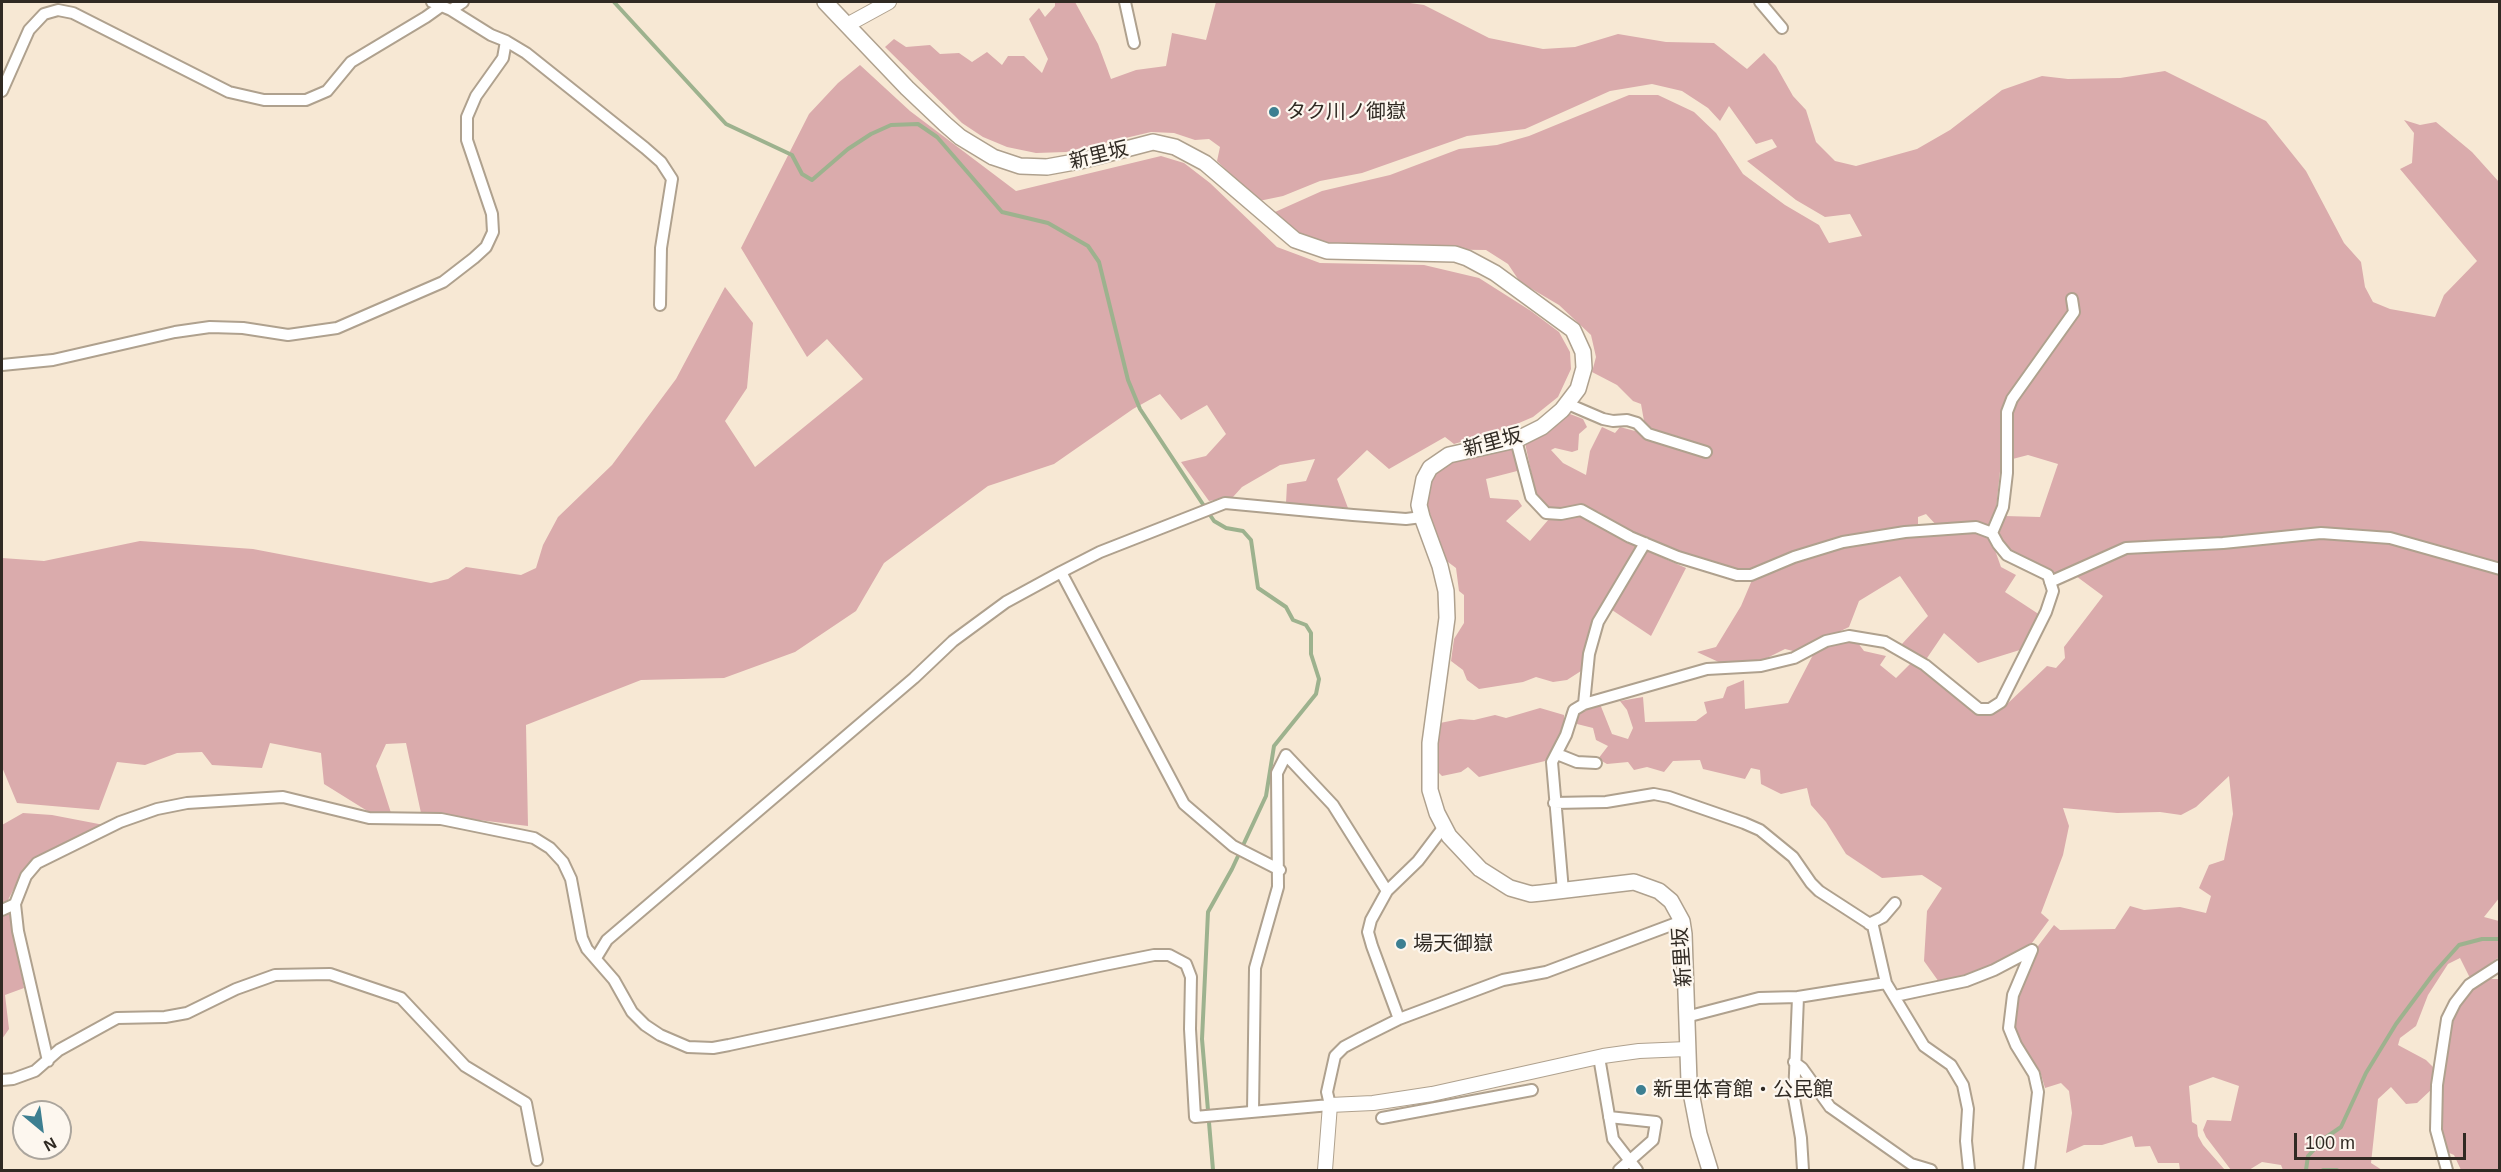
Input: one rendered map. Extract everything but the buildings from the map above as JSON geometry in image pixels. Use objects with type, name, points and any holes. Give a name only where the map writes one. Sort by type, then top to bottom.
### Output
[{"type":"main road","name":"新里坂","points":[[825,2],[945,124],[976,147],[1005,162],[1032,168],[1055,166],[1153,142],[1183,149],[1197,157],[1285,233],[1308,246],[1347,253],[1455,254],[1474,261],[1564,321],[1579,339],[1584,368],[1578,389],[1568,404],[1542,427],[1516,440],[1466,450],[1439,460],[1430,468],[1424,479],[1419,505],[1446,591],[1447,625],[1432,717],[1428,768],[1432,797],[1443,828],[1471,861],[1490,877],[1510,888],[1531,894],[1618,883],[1644,884],[1665,895],[1677,909],[1684,934],[1687,1049],[1691,1094],[1699,1134],[1710,1170]]},
{"type":"street","points":[[451,10],[463,2]]},
{"type":"street","points":[[847,25],[889,2]]},
{"type":"street","points":[[1125,2],[1134,43]]},
{"type":"street","points":[[1760,2],[1782,28]]},
{"type":"street","points":[[2,91],[29,30],[44,14],[58,10],[73,13],[229,92],[264,100],[306,100],[327,91],[351,62],[426,17],[436,4],[526,52],[661,162],[672,179],[661,248],[660,305]]},
{"type":"street","points":[[2,365],[53,360],[175,332],[210,327],[243,328],[288,334],[337,328],[443,282],[486,247],[493,232],[492,214],[467,140],[467,117],[476,96],[502,58],[506,41]]},
{"type":"street","points":[[1992,534],[2003,507],[2007,473],[2007,412],[2012,399],[2074,312],[2072,299]]},
{"type":"street","points":[[1568,404],[1603,419],[1627,420],[1637,423],[1648,434],[1706,452]]},
{"type":"street","points":[[1516,440],[1531,497],[1546,513],[1561,514],[1581,510],[1678,557],[1737,575],[1752,575],[1794,557],[1843,542],[1905,532],[1976,526],[1992,534],[2007,555],[2048,575],[2053,591],[2028,649],[2001,702],[1990,709],[1980,709],[1925,665],[1885,642],[1849,636],[1826,641],[1794,658],[1761,666],[1707,669],[1584,704],[1574,710],[1566,735],[1552,762],[1563,891]]},
{"type":"street","points":[[596,958],[607,940],[914,678],[953,641],[1006,602],[1061,572],[1100,552],[1225,503],[1374,517],[1406,519],[1422,517]]},
{"type":"street","points":[[2050,582],[2126,548],[2223,543],[2321,533],[2390,538],[2499,569]]},
{"type":"street","points":[[1584,704],[1589,654],[1598,622],[1645,543]]},
{"type":"street","points":[[1061,572],[1184,804],[1235,847],[1280,870]]},
{"type":"street","points":[[1557,754],[1577,762],[1596,763]]},
{"type":"street","points":[[1253,1111],[1255,968],[1278,887],[1280,870],[1277,773],[1286,755],[1333,805],[1387,891]]},
{"type":"street","points":[[1554,802],[1606,801],[1654,794],[1744,823],[1760,830],[1793,857],[1819,891],[1873,926],[1886,982],[1924,1046],[1951,1065],[1963,1085],[1968,1109],[1966,1141],[1970,1170]]},
{"type":"street","points":[[48,1061],[18,931],[15,904],[26,876],[37,863],[120,822],[157,809],[187,803],[282,797],[369,818],[452,821],[524,834],[543,843],[558,854],[568,870],[582,938],[587,949],[614,980],[632,1012],[645,1025],[679,1044],[713,1048],[1104,965],[1169,955],[1186,964],[1191,977],[1190,1029],[1195,1117],[1372,1102],[1432,1094],[1599,1057],[1687,1049]]},
{"type":"street","points":[[1399,1019],[1368,932],[1376,908],[1387,891],[1419,861],[1443,828]]},
{"type":"street","points":[[1869,924],[1884,917],[1895,903]]},
{"type":"street","points":[[2,910],[15,904]]},
{"type":"street","points":[[1325,1170],[1329,1105],[1327,1092],[1335,1056],[1344,1047],[1399,1019],[1503,980],[1545,972],[1682,921]]},
{"type":"street","points":[[1895,996],[1966,981],[1994,970],[2032,950],[2013,995],[2009,1028],[2016,1045],[2034,1074],[2038,1092],[2029,1170]]},
{"type":"street","points":[[2447,1170],[2436,1130],[2437,1085],[2447,1019],[2455,1003],[2469,985],[2499,965]]},
{"type":"street","points":[[2,1080],[14,1079],[35,1071],[59,1050],[117,1018],[165,1017],[187,1013],[236,989],[275,975],[330,974],[401,998],[465,1066],[526,1102],[537,1160]]},
{"type":"street","points":[[1686,1017],[1759,998],[1798,998],[1886,982]]},
{"type":"street","points":[[1798,998],[1794,1098],[1801,1138],[1803,1170]]},
{"type":"street","points":[[1599,1057],[1613,1139],[1637,1170]]},
{"type":"street","points":[[1794,1062],[1802,1068],[1830,1107],[1911,1164],[1931,1170]]},
{"type":"street","points":[[1482,1083],[1496,1098]]},
{"type":"street","points":[[1382,1118],[1532,1090]]},
{"type":"street","points":[[1609,1116],[1656,1122],[1653,1140],[1619,1170]]},
{"type":"shaded area","points":[[1055,2],[1075,2],[1098,44],[1111,79],[1136,70],[1166,66],[1172,33],[1206,40],[1216,2],[1403,2],[1424,5],[1489,38],[1543,49],[1575,47],[1618,34],[1666,42],[1714,43],[1747,69],[1764,53],[1776,66],[1793,96],[1806,110],[1816,142],[1835,161],[1856,166],[1917,149],[1950,130],[2002,90],[2042,76],[2068,79],[2120,78],[2165,71],[2266,121],[2306,171],[2344,243],[2361,262],[2365,287],[2373,302],[2390,309],[2435,317],[2444,295],[2477,261],[2400,169],[2412,163],[2414,133],[2404,120],[2420,125],[2436,122],[2472,152],[2499,182],[2499,563],[2394,533],[2322,528],[2223,539],[2124,544],[2053,575],[2051,571],[2013,553],[2002,543],[1999,534],[2005,516],[2040,517],[2058,464],[2028,455],[2001,462],[1996,509],[1990,528],[1938,527],[1926,514],[1918,517],[1918,525],[1753,570],[1738,571],[1681,554],[1634,534],[1599,512],[1581,505],[1561,510],[1547,509],[1536,495],[1525,443],[1547,434],[1570,414],[1583,419],[1587,427],[1579,434],[1578,450],[1572,452],[1555,448],[1551,450],[1563,463],[1586,475],[1590,451],[1602,427],[1615,433],[1620,427],[1635,431],[1644,421],[1641,404],[1633,401],[1617,385],[1592,372],[1596,357],[1591,335],[1559,305],[1520,282],[1508,264],[1486,250],[1336,248],[1309,240],[1290,228],[1275,212],[1322,191],[1390,175],[1459,149],[1497,145],[1529,136],[1629,95],[1658,95],[1694,112],[1716,133],[1743,174],[1785,205],[1819,225],[1829,243],[1862,236],[1850,214],[1825,217],[1796,200],[1747,161],[1777,147],[1772,139],[1756,144],[1729,106],[1720,121],[1708,108],[1682,91],[1652,84],[1610,91],[1525,129],[1467,136],[1362,173],[1320,181],[1283,196],[1259,201],[1217,161],[1220,147],[1209,139],[1195,140],[1174,133],[1151,132],[1066,152],[1036,153],[1007,147],[983,137],[962,123],[885,47],[894,39],[906,47],[930,45],[940,54],[959,53],[972,62],[987,52],[1002,65],[1008,56],[1024,56],[1042,73],[1048,59],[1029,19],[1039,8],[1045,17],[1055,6]]},
{"type":"shaded area","points":[[860,65],[910,111],[1016,191],[1161,156],[1184,163],[1210,183],[1277,247],[1320,263],[1424,265],[1479,278],[1559,332],[1570,352],[1571,369],[1558,397],[1533,417],[1505,429],[1454,444],[1445,437],[1389,469],[1367,450],[1337,479],[1348,508],[1286,503],[1287,484],[1306,481],[1315,459],[1280,465],[1242,487],[1233,497],[1209,501],[1181,462],[1206,456],[1226,434],[1207,405],[1181,420],[1160,394],[1133,409],[1054,464],[988,486],[884,563],[856,611],[795,652],[724,678],[641,680],[526,725],[528,826],[421,813],[406,743],[386,744],[376,766],[391,813],[369,812],[324,784],[321,753],[270,743],[262,768],[212,765],[202,752],[177,753],[145,765],[117,762],[99,810],[17,803],[2,767],[2,558],[44,561],[140,541],[253,549],[431,583],[448,579],[466,567],[521,575],[536,568],[543,545],[558,517],[612,465],[676,379],[725,287],[753,323],[747,388],[725,421],[755,467],[863,379],[827,339],[807,357],[741,248],[809,114],[838,83]]},
{"type":"shaded area","points":[[1514,449],[1521,470],[1486,479],[1490,498],[1518,500],[1522,506],[1506,521],[1530,541],[1549,519],[1579,514],[1639,546],[1618,577],[1594,622],[1581,671],[1567,680],[1553,682],[1536,677],[1523,682],[1479,689],[1467,680],[1463,670],[1451,661],[1454,639],[1464,623],[1464,595],[1459,591],[1456,568],[1444,559],[1428,511],[1427,495],[1432,478],[1450,462],[1475,455]]},
{"type":"shaded area","points":[[1975,529],[1990,536],[2001,567],[2016,575],[2005,592],[2040,615],[2023,649],[1978,663],[1944,633],[1925,661],[1901,645],[1928,616],[1900,576],[1859,601],[1849,627],[1797,652],[1785,649],[1759,662],[1723,664],[1697,652],[1716,647],[1741,606],[1752,580],[1796,559],[1845,544]]},
{"type":"shaded area","points":[[2346,538],[2386,541],[2499,572],[2500,897],[2484,917],[2499,921],[2499,957],[2470,978],[2460,958],[2448,964],[2428,995],[2416,1026],[2400,1038],[2398,1045],[2426,1060],[2434,1068],[2432,1089],[2417,1103],[2406,1104],[2391,1087],[2378,1099],[2371,1163],[2382,1170],[2283,1170],[2281,1165],[2262,1162],[2249,1170],[2231,1170],[2203,1130],[2207,1120],[2231,1121],[2239,1086],[2213,1077],[2189,1086],[2192,1122],[2197,1125],[2198,1136],[2203,1145],[2225,1170],[2180,1170],[2179,1163],[2158,1163],[2150,1146],[2135,1147],[2132,1136],[2102,1145],[2084,1145],[2066,1153],[2072,1113],[2069,1091],[2061,1083],[2045,1088],[2040,1071],[2026,1056],[2014,1030],[2013,1009],[2035,950],[2054,925],[2060,930],[2115,929],[2130,906],[2144,910],[2180,907],[2206,913],[2211,896],[2199,888],[2209,865],[2224,860],[2233,814],[2229,776],[2196,807],[2181,815],[2063,808],[2069,826],[2063,855],[2041,913],[2049,920],[2029,947],[1960,980],[1939,982],[1924,961],[1927,911],[1942,888],[1922,875],[1882,878],[1846,854],[1826,822],[1811,805],[1807,788],[1781,794],[1761,784],[1760,770],[1751,768],[1745,779],[1703,769],[1700,760],[1673,761],[1664,772],[1647,767],[1634,770],[1628,762],[1607,764],[1598,759],[1608,746],[1596,740],[1593,728],[1577,724],[1577,714],[1600,704],[1612,734],[1628,739],[1633,728],[1627,710],[1620,701],[1643,697],[1645,722],[1696,721],[1707,713],[1704,702],[1723,698],[1727,687],[1744,680],[1745,709],[1788,703],[1815,651],[1828,643],[1850,639],[1858,643],[1864,651],[1886,656],[1880,665],[1896,678],[1911,663],[1991,713],[2004,707],[2047,666],[2056,668],[2065,658],[2064,647],[2103,596],[2076,576],[2127,551]]},
{"type":"shaded area","points":[[1645,550],[1686,568],[1651,636],[1609,608]]},
{"type":"shaded area","points":[[1540,708],[1564,715],[1564,728],[1545,761],[1479,777],[1468,767],[1461,772],[1442,776],[1438,772],[1440,723],[1460,719],[1474,720],[1495,715],[1506,718]]},
{"type":"shaded area","points":[[23,813],[52,815],[104,825],[33,858],[23,871],[8,900],[2,903],[2,825]]},
{"type":"shaded area","points":[[10,912],[24,988],[5,995],[9,1029],[2,1039],[2,915]]},
{"type":"shaded area","points":[[2487,979],[2499,979],[2499,1170],[2461,1170],[2454,1155],[2447,1152],[2441,1128],[2441,1083],[2453,1021],[2460,1004],[2473,987]]},
{"type":"waterway","points":[[614,2],[726,124],[792,155],[802,174],[812,180],[848,149],[871,134],[891,125],[918,124],[937,137],[1002,212],[1048,223],[1088,246],[1099,262],[1128,380],[1140,409],[1214,521],[1226,528],[1243,531],[1251,540],[1258,588],[1286,607],[1293,620],[1306,625],[1311,633],[1311,654],[1319,679],[1316,694],[1274,746],[1266,796],[1232,869],[1208,912],[1202,1039],[1213,1170]]},
{"type":"waterway","points":[[2306,1170],[2308,1156],[2325,1138],[2341,1127],[2366,1073],[2396,1024],[2434,973],[2459,945],[2482,939],[2500,939]]},
{"type":"waterway","points":[[2323,1170],[2337,1170]]},
{"type":"place","name":"タク川ノ御嶽","points":[[1274,112]]},
{"type":"place","name":"場天御嶽","points":[[1401,944]]},
{"type":"place","name":"新里体育館・公民館","points":[[1641,1090]]}]
